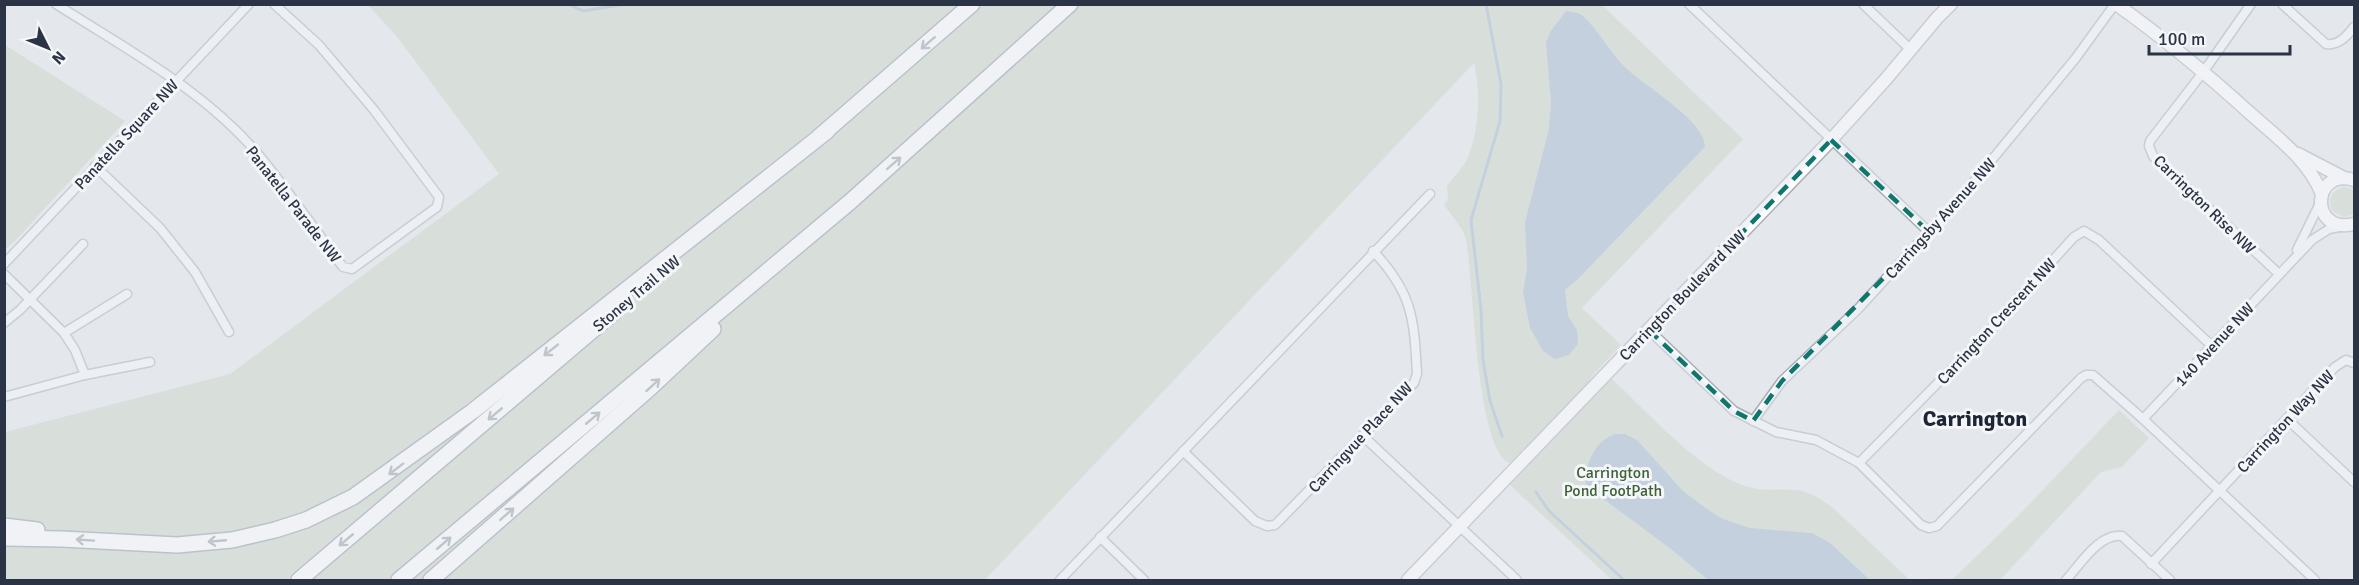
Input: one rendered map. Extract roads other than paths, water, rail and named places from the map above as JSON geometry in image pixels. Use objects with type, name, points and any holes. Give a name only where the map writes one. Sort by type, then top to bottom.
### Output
[{"type":"highway","name":"Stoney Trail NW","points":[[299,580],[827,131],[972,4]]},
{"type":"highway","points":[[432,580],[650,388],[850,201],[1070,4]]},
{"type":"highway","points":[[1002,65],[1055,29],[1083,4]]},
{"type":"highway","points":[[4,538],[62,538],[177,545],[232,540],[306,520],[353,497],[382,479],[473,411],[827,131]]},
{"type":"highway","points":[[399,580],[850,201]]},
{"type":"highway","points":[[4,526],[55,533],[62,538]]},
{"type":"street","name":"Panatella Parade NW","points":[[56,4],[176,81],[222,118],[257,153],[343,267],[352,269],[437,207],[439,198],[374,110],[319,45],[274,4]]},
{"type":"street","name":"Panatella Square NW","points":[[4,264],[249,4]]},
{"type":"street","points":[[1689,4],[1929,232]]},
{"type":"street","points":[[1863,4],[1910,49]]},
{"type":"street","name":"Carrington Boulevard NW","points":[[1408,580],[1831,140],[1951,4]]},
{"type":"street","points":[[2116,4],[2204,71],[2292,151],[2312,174],[2321,198]]},
{"type":"street","name":"Carringsby Avenue NW","points":[[1753,421],[1782,381],[1858,309],[2004,146],[2116,4]]},
{"type":"street","name":"Carrington Rise NW","points":[[2251,4],[2204,71],[2150,141],[2150,151],[2282,271]]},
{"type":"street","points":[[2282,4],[2326,44],[2332,45],[2340,41],[2355,27]]},
{"type":"street","points":[[2292,151],[2350,177]]},
{"type":"street","points":[[95,166],[160,228],[195,272],[229,332]]},
{"type":"street","name":"140 Avenue NW","points":[[2282,271],[2300,245],[2321,198],[2332,181],[2350,177]]},
{"type":"street","points":[[1060,580],[1430,194]]},
{"type":"street","name":"140 Avenue NW","points":[[2321,198],[2322,212],[2328,219],[2336,224],[2350,226]]},
{"type":"street","name":"140 Avenue NW","points":[[2143,419],[2282,271],[2321,233],[2350,226]]},
{"type":"street","name":"Carrington Crescent NW","points":[[1859,463],[1985,335],[2074,237],[2084,231],[2098,240],[2212,346]]},
{"type":"street","points":[[4,323],[83,244]]},
{"type":"street","name":"Carringvue Place NW","points":[[1183,451],[1252,518],[1268,526],[1282,520],[1414,383],[1417,374],[1414,330],[1408,301],[1393,273],[1373,251]]},
{"type":"street","points":[[4,274],[31,298],[64,333],[75,350],[86,375]]},
{"type":"street","points":[[64,333],[127,294]]},
{"type":"street","points":[[1649,330],[1734,411],[1776,432],[1816,440],[1859,463],[1921,525],[1929,528],[1937,526],[2081,378],[2093,375],[2315,580]]},
{"type":"street","name":"Carrington Way NW","points":[[2151,564],[2341,362],[2346,360],[2355,363]]},
{"type":"street","points":[[4,397],[86,375],[150,362]]},
{"type":"street","points":[[2287,419],[2355,482]]},
{"type":"street","points":[[1363,436],[1516,580]]},
{"type":"street","points":[[2066,580],[2104,539],[2113,535],[2122,536],[2170,580]]},
{"type":"street","points":[[1100,537],[1144,580]]},
{"type":"water","points":[[1566,11],[1578,13],[1586,19],[1628,70],[1686,116],[1703,137],[1705,147],[1565,290],[1568,316],[1577,330],[1578,344],[1569,355],[1555,359],[1543,351],[1530,328],[1523,292],[1527,269],[1525,222],[1549,129],[1551,102],[1546,43],[1550,32]]},
{"type":"water","points":[[1615,434],[1625,434],[1637,440],[1683,491],[1723,519],[1750,528],[1812,533],[1830,543],[1870,580],[1708,580],[1671,549],[1586,486],[1586,471],[1592,455],[1602,442]]},
{"type":"waterway","points":[[568,4],[583,11],[626,4]]},
{"type":"waterway","points":[[1486,4],[1501,84],[1500,121],[1471,220],[1481,310],[1483,360],[1490,401],[1502,436]]},
{"type":"waterway","points":[[1536,492],[1549,511],[1624,580]]},
{"type":"district","name":"Carrington","points":[[1975,418]]},
{"type":"park label","name":"Carrington Pond FootPath","points":[[1613,481]]}]
